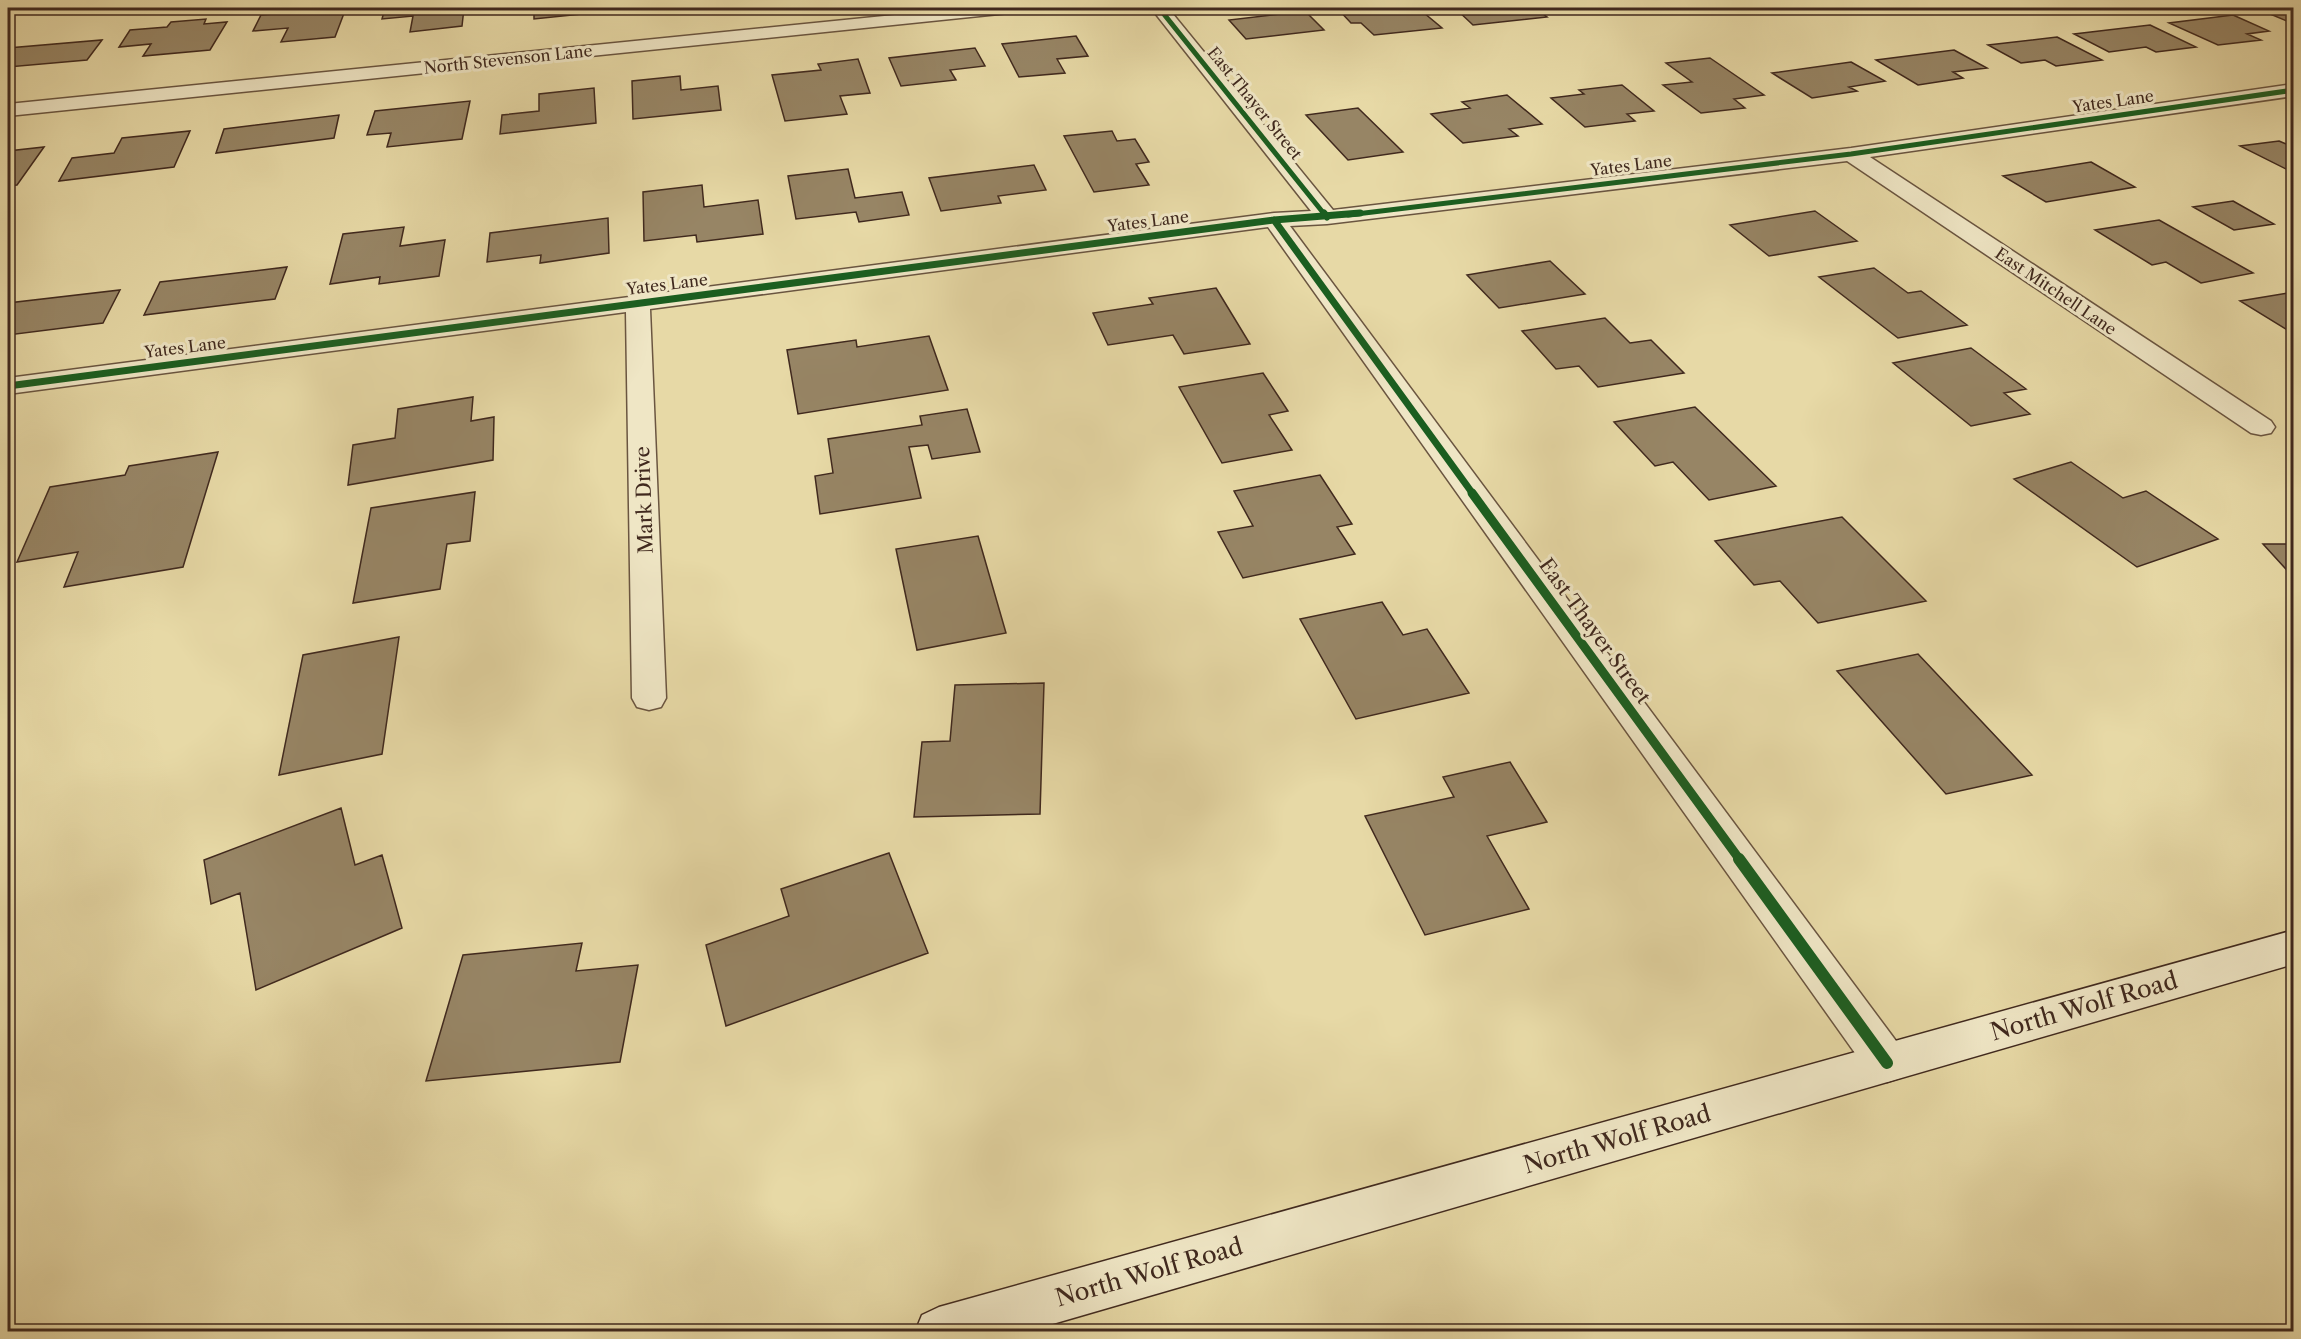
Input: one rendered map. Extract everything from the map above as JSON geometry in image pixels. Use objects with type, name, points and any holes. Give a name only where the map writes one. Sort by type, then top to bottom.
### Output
[{"type":"street","name":"North Stevenson Lane","points":[[8,110],[1009,8]]},
{"type":"street","name":"East Thayer Street","points":[[1159,8],[1327,217]]},
{"type":"street","name":"Yates Lane","points":[[8,386],[1274,220],[1327,217],[1851,154],[2294,90]]},
{"type":"street","name":"East Mitchell Lane","points":[[1851,154],[2261,427]]},
{"type":"street","name":"East Thayer Street","points":[[1274,220],[1887,1063]]},
{"type":"street","name":"Mark Drive","points":[[638,303],[649,698]]},
{"type":"street","name":"North Wolf Road","points":[[939,1332],[2294,946]]},
{"type":"building","points":[[346,8],[335,37],[281,42],[288,28],[253,31],[261,15]]},
{"type":"building","points":[[385,8],[464,8],[462,26],[410,32],[413,16],[382,19]]},
{"type":"building","points":[[534,8],[591,8],[591,13],[534,19]]},
{"type":"building","points":[[1337,8],[1418,8],[1442,28],[1374,35],[1361,23],[1351,23]]},
{"type":"building","points":[[1535,8],[1547,17],[1473,25],[1457,10]]},
{"type":"building","points":[[1563,8],[1616,8],[1571,13]]},
{"type":"building","points":[[2291,8],[2294,8],[2294,24],[2263,11]]},
{"type":"building","points":[[1305,11],[1324,30],[1246,39],[1229,20]]},
{"type":"building","points":[[2233,15],[2269,31],[2247,34],[2261,40],[2218,45],[2169,23]]},
{"type":"building","points":[[206,19],[204,24],[227,22],[210,50],[143,56],[151,44],[119,47],[130,30],[167,27],[171,22]]},
{"type":"building","points":[[2150,25],[2196,47],[2156,52],[2146,47],[2109,52],[2074,34]]},
{"type":"building","points":[[1076,36],[1088,56],[1057,59],[1065,73],[1019,77],[1002,44]]},
{"type":"building","points":[[2057,37],[2102,60],[2056,66],[2045,60],[2021,63],[1988,45]]},
{"type":"building","points":[[102,40],[87,60],[8,67],[8,48]]},
{"type":"building","points":[[975,48],[985,66],[950,70],[956,80],[901,86],[889,58]]},
{"type":"building","points":[[1954,50],[1987,68],[1953,72],[1963,78],[1918,85],[1876,60]]},
{"type":"building","points":[[1710,58],[1764,95],[1734,99],[1745,108],[1701,113],[1663,85],[1692,82],[1666,63]]},
{"type":"building","points":[[858,59],[870,93],[840,96],[847,114],[785,121],[772,75],[821,70],[818,64]]},
{"type":"building","points":[[1851,62],[1885,81],[1849,87],[1857,91],[1812,98],[1772,73]]},
{"type":"building","points":[[680,76],[681,90],[718,86],[721,110],[633,119],[632,81]]},
{"type":"building","points":[[1622,85],[1654,111],[1627,114],[1635,121],[1585,127],[1551,98],[1584,94],[1579,90]]},
{"type":"building","points":[[594,88],[596,123],[500,134],[502,115],[539,111],[539,94]]},
{"type":"building","points":[[1507,95],[1542,124],[1509,129],[1518,136],[1463,143],[1431,114],[1470,108],[1462,102]]},
{"type":"building","points":[[470,101],[462,139],[387,147],[391,133],[367,135],[375,111]]},
{"type":"building","points":[[1358,108],[1403,152],[1348,160],[1306,115]]},
{"type":"building","points":[[339,115],[334,138],[216,153],[224,129]]},
{"type":"building","points":[[190,131],[174,167],[59,181],[72,158],[114,153],[122,138]]},
{"type":"building","points":[[1112,131],[1117,141],[1135,139],[1149,162],[1136,164],[1149,185],[1094,192],[1064,136]]},
{"type":"building","points":[[2279,141],[2286,144],[2294,143],[2294,173],[2240,146]]},
{"type":"building","points":[[44,147],[17,185],[8,186],[8,151]]},
{"type":"building","points":[[2091,162],[2135,187],[2046,202],[2003,176]]},
{"type":"building","points":[[1034,165],[1046,190],[998,196],[1001,203],[941,211],[929,178]]},
{"type":"building","points":[[848,169],[855,198],[902,192],[909,215],[859,222],[856,212],[796,219],[788,176]]},
{"type":"building","points":[[702,185],[704,207],[758,200],[763,234],[697,242],[696,235],[644,241],[643,192]]},
{"type":"building","points":[[2233,201],[2274,224],[2234,230],[2193,207]]},
{"type":"building","points":[[1815,211],[1857,241],[1769,256],[1730,225]]},
{"type":"building","points":[[608,218],[609,253],[540,263],[541,255],[487,262],[490,233]]},
{"type":"building","points":[[2159,220],[2253,273],[2201,283],[2166,262],[2152,265],[2095,230]]},
{"type":"building","points":[[404,227],[400,246],[445,240],[439,276],[379,284],[380,277],[330,284],[343,234]]},
{"type":"building","points":[[1550,261],[1585,294],[1499,308],[1467,275]]},
{"type":"building","points":[[287,267],[275,299],[144,315],[160,282]]},
{"type":"building","points":[[1874,268],[1908,293],[1921,291],[1967,325],[1898,338],[1819,277]]},
{"type":"building","points":[[1216,288],[1250,344],[1184,354],[1173,335],[1108,345],[1093,313],[1153,304],[1149,298]]},
{"type":"building","points":[[120,290],[103,323],[8,335],[8,303]]},
{"type":"building","points":[[2294,292],[2294,334],[2240,301]]},
{"type":"building","points":[[1605,318],[1630,343],[1651,340],[1684,373],[1598,387],[1579,366],[1556,369],[1522,331]]},
{"type":"building","points":[[929,336],[948,390],[798,414],[787,350],[856,340],[857,347]]},
{"type":"building","points":[[1971,348],[2026,389],[2004,393],[2030,414],[1971,426],[1893,363]]},
{"type":"building","points":[[1263,373],[1288,411],[1269,415],[1292,450],[1222,463],[1179,387]]},
{"type":"building","points":[[473,397],[471,421],[494,417],[493,460],[348,485],[353,445],[395,438],[398,409]]},
{"type":"building","points":[[1695,407],[1776,486],[1709,500],[1673,462],[1655,466],[1614,422]]},
{"type":"building","points":[[967,409],[980,452],[932,459],[928,445],[909,447],[921,498],[820,514],[815,476],[833,473],[828,439],[922,425],[920,416]]},
{"type":"building","points":[[218,452],[183,567],[64,587],[78,552],[17,562],[50,487],[125,475],[129,466]]},
{"type":"building","points":[[2071,462],[2123,498],[2146,491],[2218,539],[2137,567],[2014,479]]},
{"type":"building","points":[[1320,475],[1352,524],[1337,527],[1355,554],[1243,578],[1218,532],[1253,526],[1234,491]]},
{"type":"building","points":[[475,492],[470,541],[447,544],[440,589],[353,603],[371,508]]},
{"type":"building","points":[[1842,517],[1926,601],[1818,623],[1780,581],[1754,585],[1715,541]]},
{"type":"building","points":[[978,536],[1006,633],[917,650],[896,549]]},
{"type":"building","points":[[2263,544],[2294,544],[2294,578]]},
{"type":"building","points":[[1382,602],[1403,635],[1427,629],[1469,693],[1356,719],[1300,619]]},
{"type":"building","points":[[399,637],[382,754],[279,775],[303,655]]},
{"type":"building","points":[[1918,654],[2032,775],[1946,794],[1837,671]]},
{"type":"building","points":[[1044,683],[1040,814],[914,817],[922,742],[950,741],[955,685]]},
{"type":"building","points":[[1510,762],[1547,822],[1487,836],[1529,909],[1425,935],[1365,816],[1454,797],[1443,777]]},
{"type":"building","points":[[341,808],[355,865],[382,855],[402,928],[256,990],[240,893],[211,904],[204,860]]},
{"type":"building","points":[[889,853],[928,953],[726,1026],[706,945],[789,916],[781,889]]},
{"type":"building","points":[[582,943],[576,971],[638,965],[620,1062],[426,1081],[463,955]]},
{"type":"cycle path","points":[[1159,8],[1327,217]]},
{"type":"cycle path","points":[[8,386],[1274,220],[1327,217],[1851,154],[2294,90]]},
{"type":"cycle path","points":[[1274,220],[1887,1063]]}]
